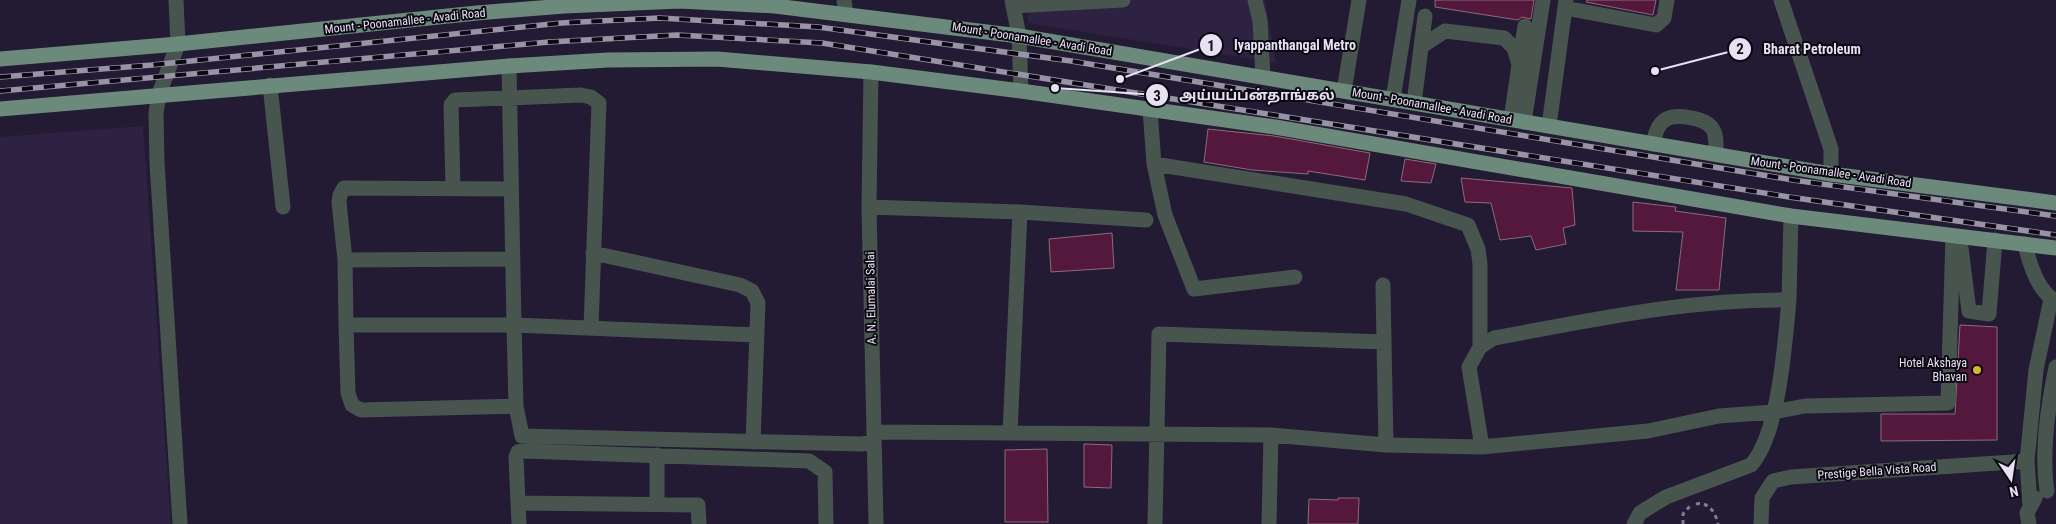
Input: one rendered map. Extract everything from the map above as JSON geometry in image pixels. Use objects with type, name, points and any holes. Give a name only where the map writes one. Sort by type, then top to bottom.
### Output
[{"type":"main road","name":"Mount - Poonamallee - Avadi Road","points":[[0,59],[178,44],[563,3],[680,1],[775,6],[845,7],[1830,174],[2056,202]]},
{"type":"main road","points":[[0,109],[159,94],[510,66],[608,60],[716,59],[871,72],[1020,91],[1275,127],[1791,216],[2056,248]]},
{"type":"street","points":[[176,0],[178,44],[159,94],[156,113],[157,164],[180,524]]},
{"type":"street","points":[[1020,91],[1019,36],[1013,3],[1123,0]]},
{"type":"street","points":[[1255,0],[1260,21],[1263,77]]},
{"type":"street","points":[[1344,91],[1359,0]]},
{"type":"street","points":[[1393,99],[1410,0]]},
{"type":"street","points":[[1517,121],[1543,0]]},
{"type":"street","points":[[1549,126],[1566,4],[1656,25],[1664,18],[1668,0]]},
{"type":"street","points":[[1781,0],[1831,149],[1830,174]]},
{"type":"street","points":[[1414,103],[1426,16]]},
{"type":"street","points":[[1517,121],[1518,71],[1526,26]]},
{"type":"street","points":[[1422,46],[1445,31],[1504,38],[1514,48],[1518,71]]},
{"type":"street","points":[[510,66],[511,259],[516,406],[522,436],[862,444],[874,437],[1010,433],[1271,435],[1386,445],[1482,448],[1648,430],[1719,416],[1774,412],[1805,406],[1948,403],[1956,237]]},
{"type":"street","name":"A. N. Elumalai Salai","points":[[871,72],[868,207],[876,524]]},
{"type":"street","points":[[270,85],[283,207]]},
{"type":"street","points":[[453,188],[451,105],[455,100],[581,95],[591,97],[599,104],[590,328]]},
{"type":"street","points":[[1150,110],[1154,164],[1165,215],[1194,290],[1294,277]]},
{"type":"street","points":[[1653,144],[1657,129],[1665,119],[1672,117],[1694,120],[1706,122],[1713,129],[1716,154]]},
{"type":"street","points":[[1154,164],[1406,204],[1468,225],[1478,249],[1480,264],[1480,347]]},
{"type":"street","points":[[511,189],[344,188],[339,202],[345,260],[348,393],[352,405],[361,410],[516,406]]},
{"type":"street","points":[[868,207],[1020,212],[1146,220]]},
{"type":"street","points":[[1010,433],[1020,212]]},
{"type":"street","points":[[1634,524],[1640,513],[1666,497],[1751,465],[1760,455],[1774,412],[1783,363],[1789,300],[1791,216]]},
{"type":"street","points":[[1956,237],[1969,311],[1989,314],[1995,240]]},
{"type":"street","points":[[2025,244],[2037,279],[2053,300],[2036,370],[2027,461],[2030,504],[2028,524]]},
{"type":"street","points":[[594,253],[740,285],[752,291],[758,303],[753,442]]},
{"type":"street","points":[[345,260],[511,259]]},
{"type":"street","points":[[1383,285],[1386,445]]},
{"type":"street","points":[[1482,448],[1469,367],[1480,347],[1494,338],[1635,312],[1737,300],[1789,300]]},
{"type":"street","points":[[346,324],[514,325],[756,336]]},
{"type":"street","points":[[1155,524],[1159,334],[1384,342]]},
{"type":"street","points":[[2030,504],[2040,494],[2052,490],[2044,472],[2051,459],[2047,439],[2056,367]]},
{"type":"street","points":[[1268,524],[1271,435]]},
{"type":"street","points":[[2029,440],[2047,439]]},
{"type":"street","points":[[519,524],[516,457],[518,452],[801,460],[814,463],[825,472],[826,524]]},
{"type":"street","points":[[657,455],[657,504]]},
{"type":"street","name":"Prestige Bella Vista Road","points":[[1761,524],[1762,498],[1773,481],[1791,477],[2027,461]]},
{"type":"street","points":[[518,503],[698,505],[699,524]]},
{"type":"path","points":[[1683,524],[1683,514],[1689,506],[1700,503],[1710,507],[1717,517],[1718,524]]},
{"type":"shaded area","points":[[1026,0],[1265,0],[1276,63],[1028,23]]},
{"type":"shaded area","points":[[143,126],[171,524],[0,524],[0,137]]},
{"type":"building","points":[[1435,0],[1534,0],[1531,19],[1522,17],[1518,20],[1435,7]]},
{"type":"building","points":[[1587,0],[1656,0],[1653,15],[1586,2]]},
{"type":"building","points":[[1208,129],[1274,136],[1370,153],[1365,180],[1308,171],[1308,174],[1252,170],[1204,162]]},
{"type":"building","points":[[1405,159],[1436,164],[1431,183],[1401,181]]},
{"type":"building","points":[[1461,178],[1572,188],[1575,225],[1563,228],[1566,244],[1536,250],[1531,236],[1500,240],[1491,203],[1465,202]]},
{"type":"building","points":[[1633,202],[1676,207],[1675,211],[1726,218],[1719,290],[1676,290],[1683,232],[1633,231]]},
{"type":"building","points":[[1112,233],[1114,268],[1051,272],[1049,239]]},
{"type":"building","points":[[1960,325],[1997,327],[1997,440],[1881,441],[1881,414],[1955,414]]},
{"type":"building","points":[[1084,444],[1112,445],[1111,488],[1084,487]]},
{"type":"building","points":[[1047,449],[1048,522],[1005,522],[1005,450]]},
{"type":"building","points":[[1338,498],[1359,498],[1358,524],[1308,524],[1309,499],[1338,500]]},
{"type":"railway","points":[[0,77],[152,65],[561,23],[659,18],[818,27],[1071,61],[1793,180],[2056,216]]},
{"type":"railway","points":[[0,91],[549,42],[677,35],[822,43],[1789,197],[2056,235]]},
{"type":"place","name":"Bharat Petroleum","points":[[1655,71]]},
{"type":"place","name":"Iyappanthangal Metro","points":[[1120,79]]},
{"type":"place","name":"அய்யப்பன்தாங்கல்","points":[[1055,88]]},
{"type":"place","name":"Hotel Akshaya Bhavan","points":[[1977,370]]}]
